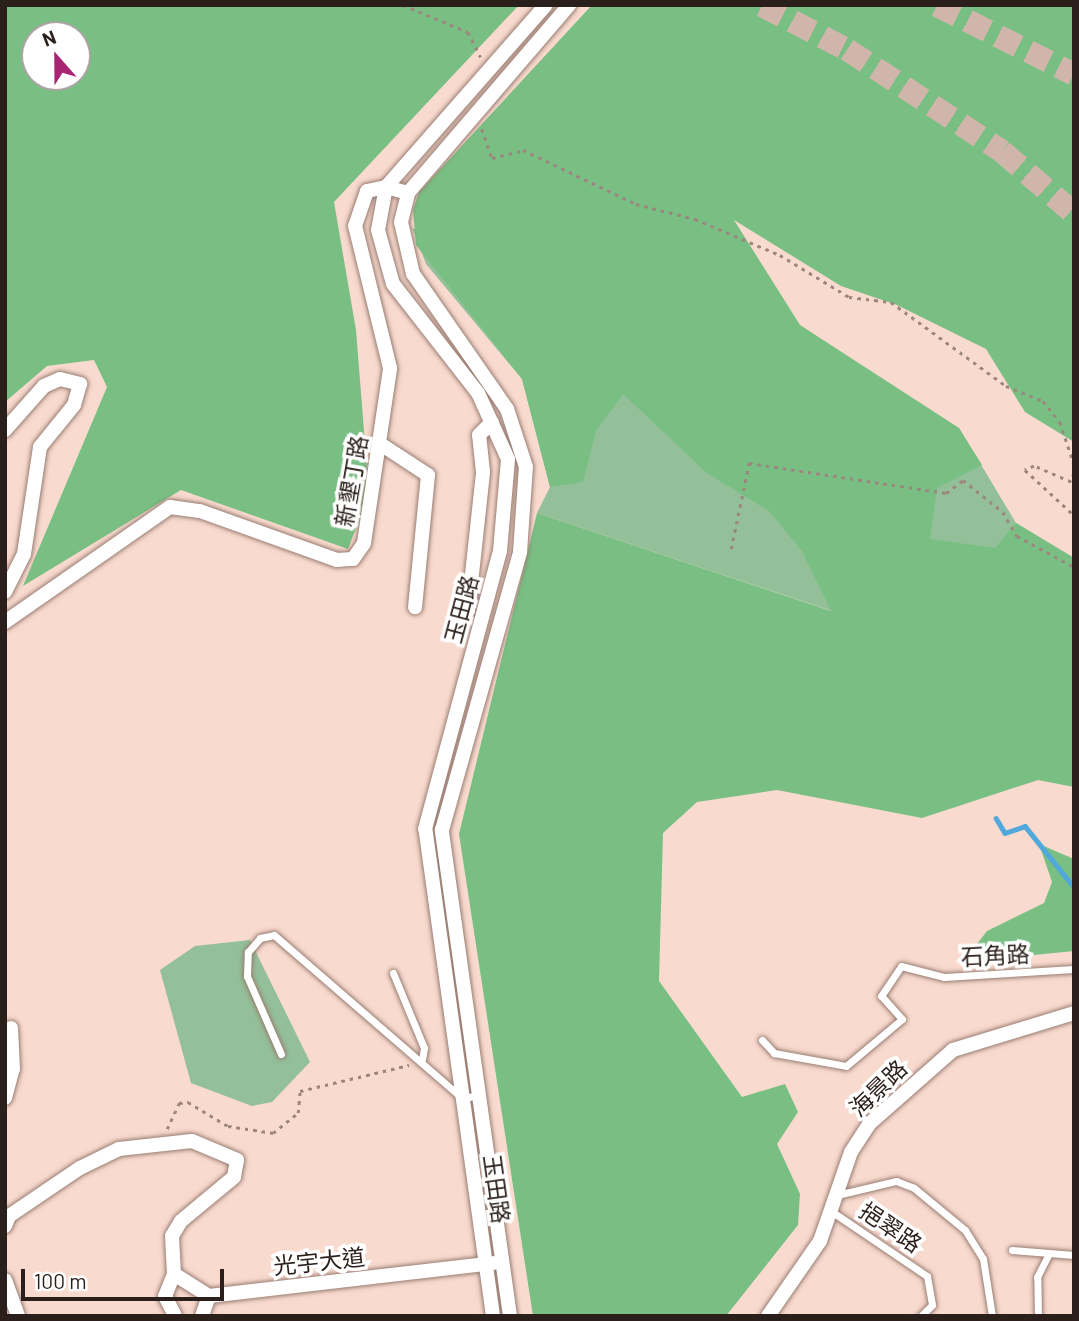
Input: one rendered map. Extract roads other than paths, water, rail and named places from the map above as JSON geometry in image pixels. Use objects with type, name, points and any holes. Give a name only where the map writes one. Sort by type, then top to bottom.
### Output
[{"type":"street","name":"玉田路","points":[[493,1316],[425,829],[500,551],[508,459],[492,422],[381,258],[379,218],[386,187],[545,5]]},
{"type":"street","points":[[386,187],[408,193],[569,5]]},
{"type":"street","name":"新墾丁路","points":[[5,622],[170,507],[200,511],[337,560],[353,559],[364,542],[382,446],[390,368],[355,226],[368,191],[386,187]]},
{"type":"street","name":"玉田路","points":[[408,193],[401,222],[413,274],[507,409],[526,467],[520,552],[442,830],[482,1095],[510,1316]]},
{"type":"street","points":[[5,430],[44,386],[60,379],[80,384],[74,405],[40,447],[24,554],[5,592]]},
{"type":"street","points":[[468,611],[484,472],[479,435],[492,422]]},
{"type":"street","points":[[382,446],[428,475],[415,607]]},
{"type":"street","name":"海景路","points":[[768,1316],[801,1275],[869,1124],[953,1050],[1074,1013]]},
{"type":"street","points":[[5,1098],[13,1069],[11,1028]]},
{"type":"street","points":[[5,1226],[9,1216],[80,1168],[119,1149],[162,1141],[192,1142],[237,1160],[234,1177],[181,1221],[172,1236],[174,1274],[164,1296],[175,1316]]},
{"type":"street","name":"光宇大道","points":[[209,1296],[485,1266],[501,1260]]},
{"type":"street","points":[[174,1274],[209,1296],[202,1316]]},
{"type":"street","points":[[5,1280],[18,1316]]},
{"type":"lane","points":[[281,1055],[247,976],[248,952],[260,937],[274,935],[381,1032],[422,1059],[462,1098],[482,1095]]},
{"type":"lane","name":"石角路","points":[[762,1040],[774,1053],[846,1066],[902,1019],[881,996],[901,966],[944,976],[1074,969]]},
{"type":"lane","points":[[393,973],[424,1048],[422,1059]]},
{"type":"lane","points":[[836,1195],[896,1181],[914,1188],[965,1230],[983,1259],[992,1316]]},
{"type":"lane","name":"挹翠路","points":[[831,1211],[927,1276],[932,1304],[921,1316]]},
{"type":"lane","points":[[1012,1250],[1074,1255]]},
{"type":"lane","points":[[1038,1316],[1037,1277],[1048,1255]]},
{"type":"waterway","points":[[996,818],[1005,833],[1025,826],[1074,887]]},
{"type":"tunnel","points":[[762,5],[847,49],[1002,151],[1074,213]]},
{"type":"tunnel","points":[[937,5],[1074,74]]}]
